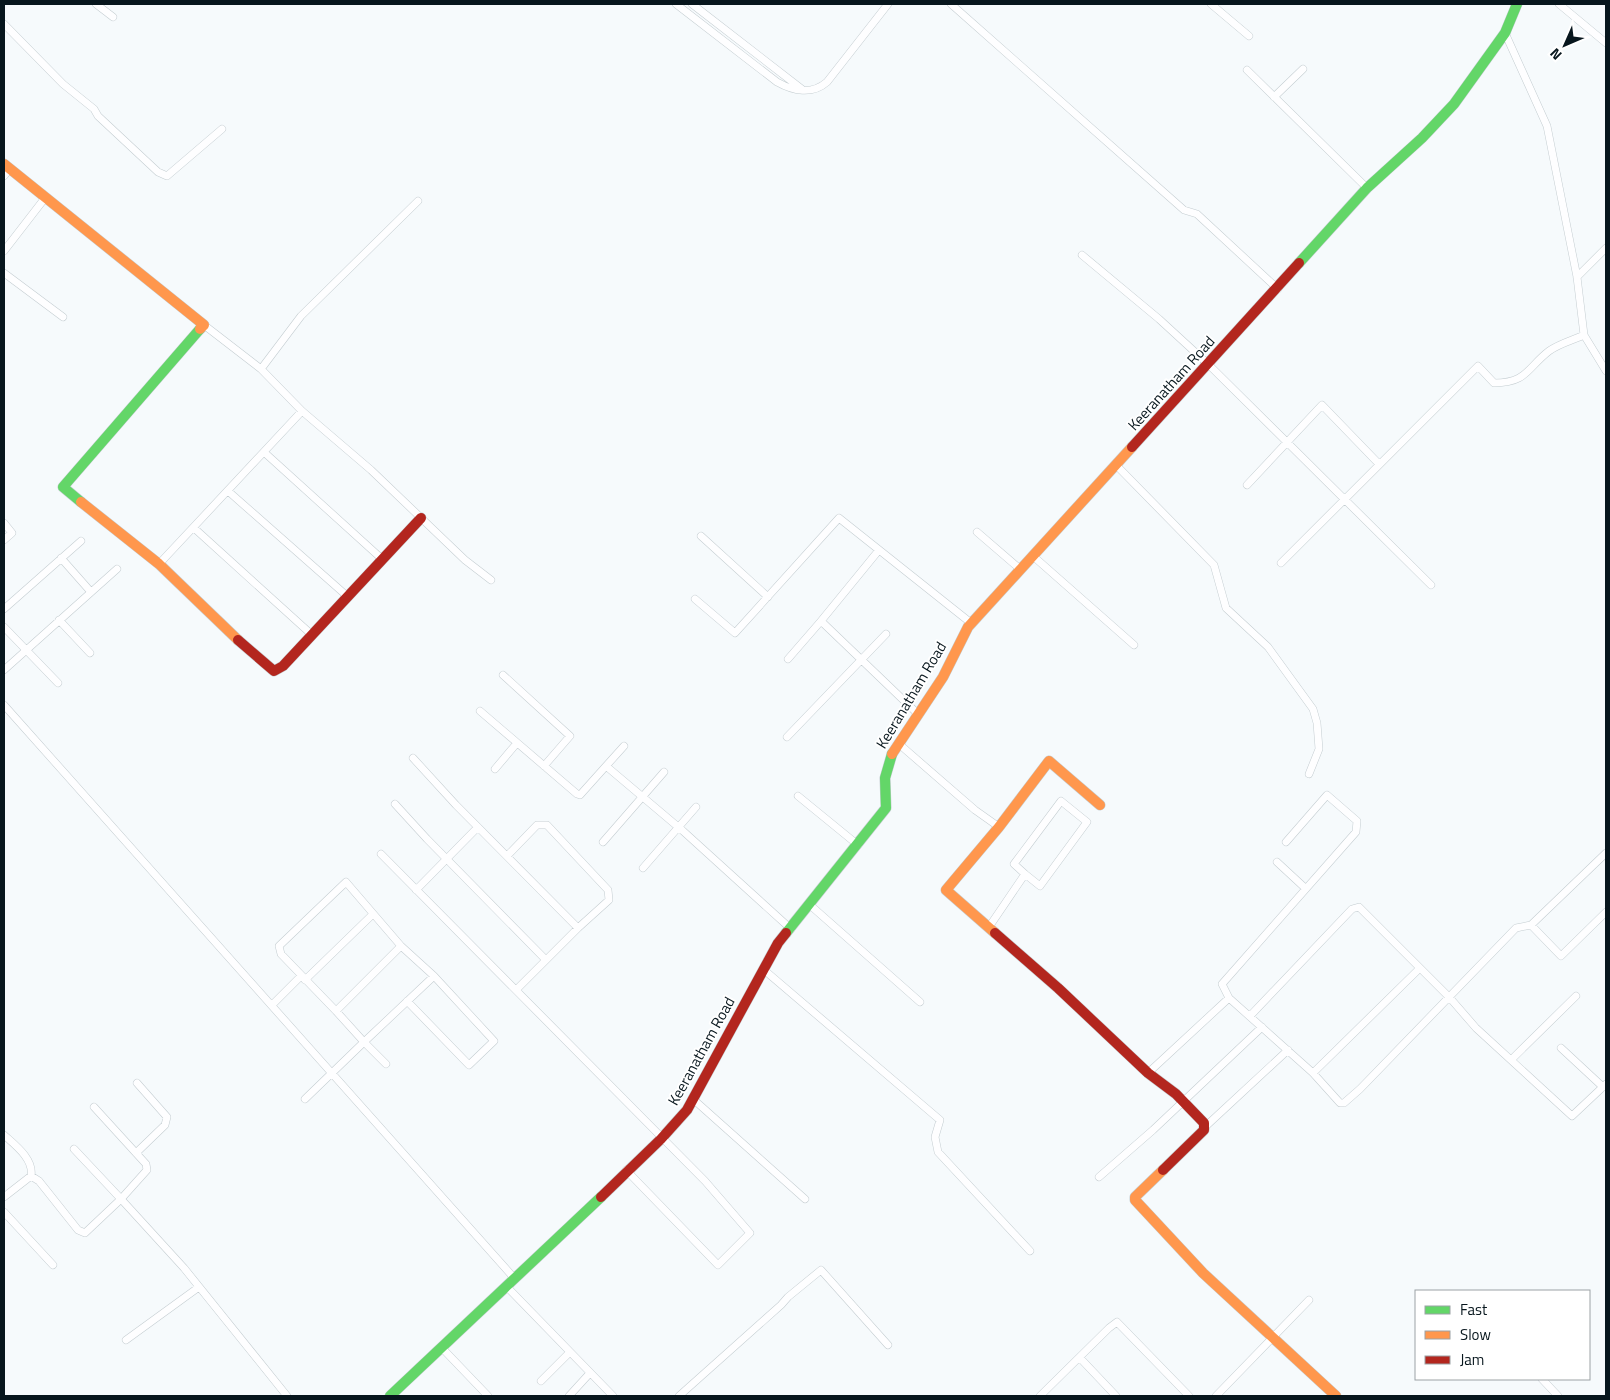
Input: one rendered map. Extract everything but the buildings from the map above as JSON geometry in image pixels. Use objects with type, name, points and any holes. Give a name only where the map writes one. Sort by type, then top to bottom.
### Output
[{"type":"street","points":[[96,4],[113,17]]},
{"type":"street","points":[[676,4],[776,82],[787,88],[803,90],[820,88],[827,82],[888,4]]},
{"type":"street","points":[[692,4],[803,90]]},
{"type":"street","points":[[950,4],[1184,210],[1197,214],[1278,289]]},
{"type":"street","points":[[1211,4],[1249,36]]},
{"type":"street","name":"Keeranatham Road","points":[[390,1396],[516,1279],[626,1170],[661,1139],[687,1110],[778,943],[886,808],[885,778],[890,757],[943,677],[971,623],[1278,289],[1367,188],[1422,138],[1454,104],[1505,33],[1516,4]]},
{"type":"street","points":[[1559,4],[1606,43]]},
{"type":"street","points":[[4,24],[63,84],[94,109],[98,116],[158,172],[168,176],[222,129]]},
{"type":"street","points":[[1505,33],[1547,126],[1577,277],[1584,334],[1606,371]]},
{"type":"street","points":[[1274,97],[1303,69]]},
{"type":"street","points":[[1247,70],[1367,188]]},
{"type":"street","points":[[6,170],[45,198],[261,369],[302,411],[372,470],[465,560],[491,580]]},
{"type":"street","points":[[4,251],[45,198]]},
{"type":"street","points":[[261,369],[301,316],[418,201]]},
{"type":"street","points":[[1577,277],[1606,248]]},
{"type":"street","points":[[1082,255],[1159,319],[1208,364],[1431,585]]},
{"type":"street","points":[[4,273],[63,317]]},
{"type":"street","points":[[204,325],[63,486],[159,564],[255,656],[274,670],[283,666],[421,518]]},
{"type":"street","points":[[1280,563],[1478,366],[1494,383],[1504,384],[1525,376],[1550,351],[1584,334]]},
{"type":"street","points":[[1247,485],[1322,405],[1379,464]]},
{"type":"street","points":[[159,564],[265,453],[302,411]]},
{"type":"street","points":[[265,453],[382,559]]},
{"type":"street","points":[[1116,465],[1214,565],[1226,608],[1268,646],[1313,709],[1317,723],[1319,749],[1309,774]]},
{"type":"street","points":[[228,491],[347,596]]},
{"type":"street","points":[[695,598],[735,633],[839,518],[971,623]]},
{"type":"street","points":[[4,523],[12,533],[4,540]]},
{"type":"street","points":[[194,528],[311,634]]},
{"type":"street","points":[[977,532],[1020,569]]},
{"type":"street","points":[[701,536],[768,596]]},
{"type":"street","points":[[4,609],[81,541]]},
{"type":"street","points":[[788,659],[879,550]]},
{"type":"street","points":[[1033,556],[1134,645]]},
{"type":"street","points":[[61,558],[91,592]]},
{"type":"street","points":[[4,670],[117,569]]},
{"type":"street","points":[[60,620],[90,654]]},
{"type":"street","points":[[820,621],[918,715]]},
{"type":"street","points":[[4,626],[58,684]]},
{"type":"street","points":[[787,737],[886,634]]},
{"type":"street","points":[[503,675],[570,736],[544,766]]},
{"type":"street","points":[[4,707],[516,1279]]},
{"type":"street","points":[[480,711],[580,794],[624,746]]},
{"type":"street","points":[[496,769],[517,743]]},
{"type":"street","points":[[899,744],[975,810],[999,827]]},
{"type":"street","points":[[413,758],[578,928]]},
{"type":"street","points":[[1100,805],[1049,761],[999,827],[946,890],[1058,988],[1148,1073],[1183,1101],[1206,1126]]},
{"type":"street","points":[[606,766],[678,827],[791,929]]},
{"type":"street","points":[[603,842],[664,772]]},
{"type":"street","points":[[1286,842],[1327,794],[1357,821],[1356,832],[1304,887],[1222,984],[1230,998],[1313,1073],[1334,1099],[1344,1103],[1450,998],[1516,928],[1531,925],[1606,853]]},
{"type":"street","points":[[798,796],[858,845]]},
{"type":"street","points":[[1061,801],[1088,822],[1040,886],[1025,874],[1014,864],[1061,801]]},
{"type":"street","points":[[395,804],[545,959]]},
{"type":"street","points":[[643,868],[696,807]]},
{"type":"street","points":[[507,856],[537,825],[547,825],[608,890],[610,896],[609,900],[545,959],[517,990]]},
{"type":"street","points":[[416,890],[478,827]]},
{"type":"street","points":[[381,854],[711,1188],[750,1234],[718,1265],[626,1170]]},
{"type":"street","points":[[1276,862],[1304,887]]},
{"type":"street","points":[[988,927],[1025,874]]},
{"type":"street","points":[[386,1064],[281,954],[279,946],[346,882],[372,915],[401,946],[434,976],[494,1041],[469,1065],[407,1002]]},
{"type":"street","points":[[810,905],[920,1002]]},
{"type":"street","points":[[1250,1016],[1356,907],[1359,907],[1450,998],[1476,1028],[1572,1116],[1604,1086],[1561,1048]]},
{"type":"street","points":[[1531,925],[1562,956],[1606,912]]},
{"type":"street","points":[[272,1005],[372,915]]},
{"type":"street","points":[[336,1011],[401,946]]},
{"type":"street","points":[[1313,1073],[1420,968]]},
{"type":"street","points":[[763,969],[940,1120],[935,1137],[938,1152],[1030,1251]]},
{"type":"street","points":[[305,1099],[434,976]]},
{"type":"street","points":[[1511,1060],[1576,996]]},
{"type":"street","points":[[1148,1073],[1230,998]]},
{"type":"street","points":[[1099,1177],[1262,1027]]},
{"type":"street","points":[[1288,1050],[1146,1184],[1135,1197],[1135,1200],[1203,1273],[1271,1338],[1336,1396]]},
{"type":"street","points":[[136,1153],[165,1125],[167,1116],[138,1083]]},
{"type":"street","points":[[693,1099],[805,1198]]},
{"type":"street","points":[[31,1176],[39,1181],[82,1233],[121,1199],[147,1170],[146,1164],[94,1107]]},
{"type":"street","points":[[4,1135],[23,1153],[30,1163],[31,1176]]},
{"type":"street","points":[[74,1149],[199,1287],[287,1396]]},
{"type":"street","points":[[4,1197],[31,1176]]},
{"type":"street","points":[[4,1212],[53,1265]]},
{"type":"street","points":[[679,1396],[788,1297],[821,1270],[888,1345]]},
{"type":"street","points":[[126,1340],[199,1287]]},
{"type":"street","points":[[507,1287],[613,1396]]},
{"type":"street","points":[[1216,1396],[1309,1300]]},
{"type":"street","points":[[1040,1396],[1116,1322],[1190,1396]]},
{"type":"street","points":[[442,1348],[488,1396]]},
{"type":"street","points":[[541,1381],[570,1352]]},
{"type":"street","points":[[1080,1358],[1116,1396]]},
{"type":"street","points":[[569,1396],[590,1373]]},
{"type":"street","points":[[1543,1380],[1558,1396]]},
{"type":"traffic: fast","points":[[1299,263],[1367,188],[1422,138],[1454,104],[1505,33],[1517,4]]},
{"type":"traffic: fast","points":[[81,502],[63,487],[200,329]]},
{"type":"traffic: fast","points":[[786,933],[886,808],[885,778],[892,754]]},
{"type":"traffic: fast","points":[[390,1396],[601,1197]]},
{"type":"traffic: slow","points":[[4,164],[204,325],[200,329]]},
{"type":"traffic: slow","points":[[892,754],[943,677],[968,627],[1132,447]]},
{"type":"traffic: slow","points":[[81,502],[159,564],[238,640]]},
{"type":"traffic: slow","points":[[995,933],[946,890],[999,827],[1049,761],[1100,805]]},
{"type":"traffic: slow","points":[[1163,1170],[1135,1197],[1135,1200],[1203,1273],[1336,1396]]},
{"type":"traffic: jam","points":[[1132,447],[1299,263]]},
{"type":"traffic: jam","points":[[238,640],[274,671],[283,666],[421,518]]},
{"type":"traffic: jam","points":[[601,1197],[661,1139],[687,1110],[778,943],[786,933]]},
{"type":"traffic: jam","points":[[995,933],[1058,988],[1148,1073],[1176,1094],[1204,1123],[1204,1130],[1163,1170]]}]
